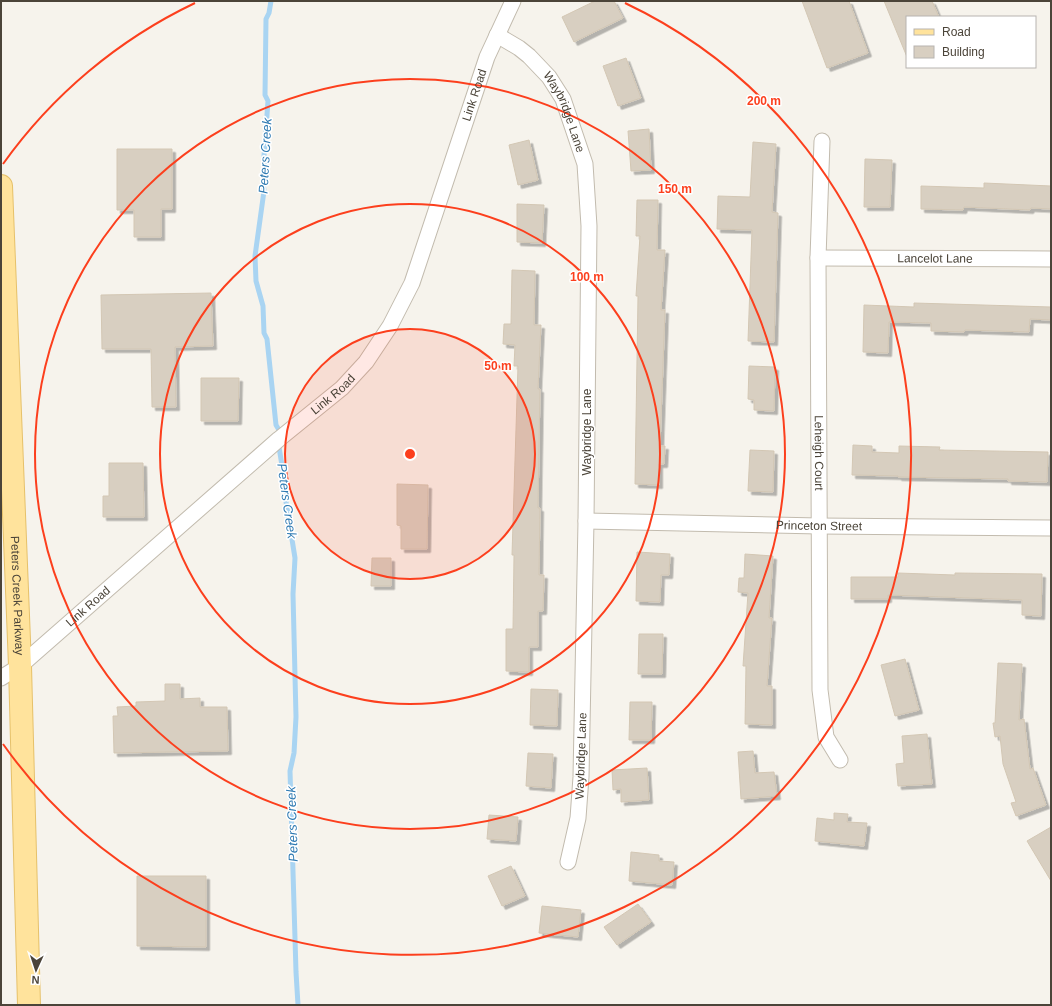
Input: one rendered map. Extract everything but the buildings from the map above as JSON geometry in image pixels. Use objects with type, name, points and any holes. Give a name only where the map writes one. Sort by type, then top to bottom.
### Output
[{"type":"main road","name":"Peters Creek Parkway","points":[[1,186],[3,289],[20,666],[29,1005]]},
{"type":"street","name":"Link Road","points":[[1,678],[20,666],[278,439],[342,388],[366,362],[390,326],[412,283],[487,57],[513,1]]},
{"type":"street","name":"Waybridge Lane","points":[[497,35],[515,45],[529,56],[549,77],[563,99],[585,164],[589,226],[582,776],[578,818],[568,862]]},
{"type":"street","name":"Leheigh Court","points":[[822,141],[818,258],[820,690],[826,737],[840,760]]},
{"type":"street","name":"Lancelot Lane","points":[[818,258],[1051,260]]},
{"type":"street","name":"Princeton Street","points":[[586,521],[819,526],[1051,528]]},
{"type":"waterway","name":"Peters Creek","points":[[271,1],[269,13],[266,19],[265,95],[268,101],[264,156],[267,175],[263,181],[264,191],[255,256],[256,281],[263,306],[264,333],[267,339],[276,425],[279,430],[278,441],[295,558],[293,594],[296,717],[294,753],[290,771],[298,1005]]}]
